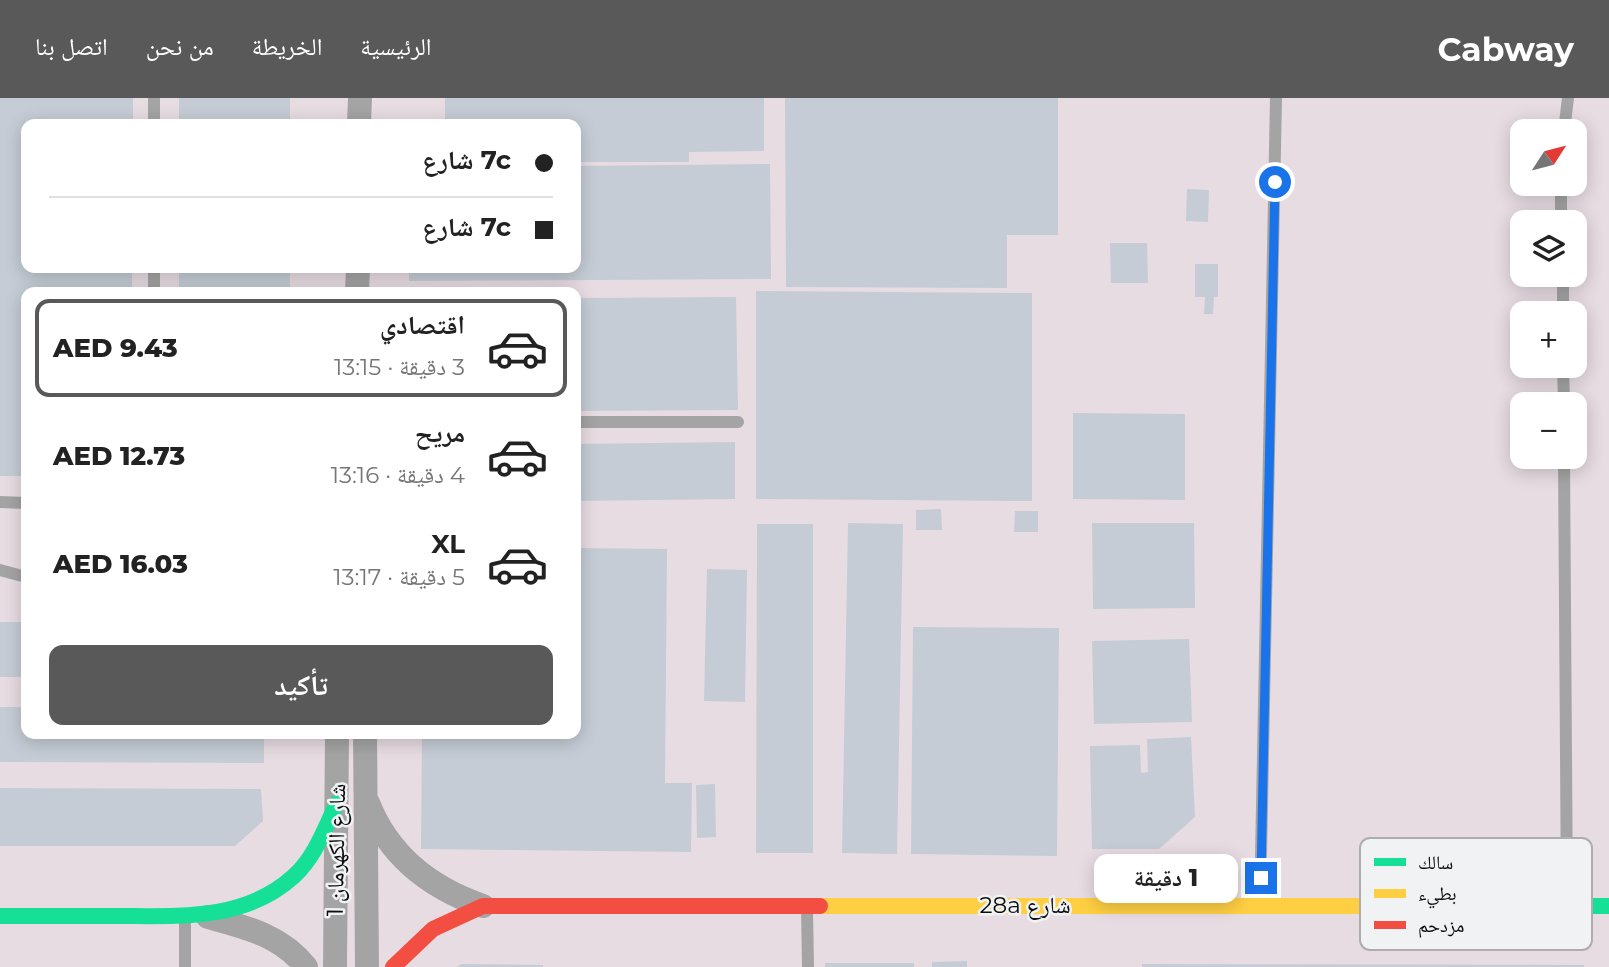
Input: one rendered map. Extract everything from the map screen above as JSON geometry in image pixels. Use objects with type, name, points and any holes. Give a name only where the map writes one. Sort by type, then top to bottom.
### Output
[{"type":"street","points":[[359,119],[360,98]]},
{"type":"street","name":"شارع الكهرمان 1","points":[[335,967],[337,739]]},
{"type":"street","name":"شارع الكهرمان 1","points":[[365,739],[367,967]]},
{"type":"street","name":"28a شارع","points":[[364,793],[386,837],[418,873],[438,887],[483,906]]},
{"type":"street","points":[[0,916],[194,916],[261,900],[295,876],[319,841],[337,803]]},
{"type":"street","name":"28a شارع","points":[[393,967],[409,947],[430,929],[456,915],[483,906],[1360,906]]},
{"type":"street","points":[[194,916],[261,932],[281,943],[306,967]]},
{"type":"lane","points":[[155,98],[155,119]]},
{"type":"lane","points":[[1260,906],[1276,98]]},
{"type":"lane","points":[[1565,119],[1568,98]]},
{"type":"lane","points":[[581,422],[738,422]]},
{"type":"lane","points":[[1564,469],[1567,838]]},
{"type":"lane","points":[[0,502],[21,503]]},
{"type":"lane","points":[[0,570],[21,576]]},
{"type":"lane","points":[[807,904],[808,967]]},
{"type":"lane","points":[[185,967],[194,916]]},
{"type":"shaded area","points":[[0,98],[1609,98],[1609,967],[0,967]]},
{"type":"building","points":[[0,98],[133,98],[133,119],[21,119],[21,273],[132,273],[132,287],[21,287],[21,476],[0,476]]},
{"type":"building","points":[[179,98],[290,98],[290,119],[179,119]]},
{"type":"building","points":[[445,98],[764,98],[764,151],[689,152],[689,162],[581,162],[581,119],[445,119]]},
{"type":"building","points":[[785,98],[1058,98],[1058,235],[1007,235],[1007,288],[786,287]]},
{"type":"building","points":[[770,164],[771,279],[409,281],[409,273],[581,273],[581,166]]},
{"type":"building","points":[[1187,189],[1209,190],[1208,222],[1186,221]]},
{"type":"building","points":[[1110,243],[1147,243],[1148,283],[1111,283]]},
{"type":"building","points":[[1195,264],[1218,264],[1218,297],[1214,297],[1213,314],[1204,314],[1205,297],[1195,297]]},
{"type":"building","points":[[179,273],[290,273],[290,287],[179,287]]},
{"type":"building","points":[[756,291],[1032,293],[1032,501],[756,499]]},
{"type":"building","points":[[736,297],[738,410],[581,411],[581,298]]},
{"type":"building","points":[[1073,413],[1185,414],[1185,500],[1073,499]]},
{"type":"building","points":[[735,442],[735,499],[581,501],[581,444]]},
{"type":"building","points":[[941,509],[942,530],[916,530],[916,510]]},
{"type":"building","points":[[1015,511],[1038,511],[1038,532],[1014,532]]},
{"type":"building","points":[[848,523],[903,524],[897,854],[842,853]]},
{"type":"building","points":[[1092,523],[1194,523],[1195,608],[1093,609]]},
{"type":"building","points":[[757,524],[813,524],[813,853],[756,853]]},
{"type":"building","points":[[581,548],[667,549],[665,783],[692,783],[691,852],[421,849],[422,739],[581,739]]},
{"type":"building","points":[[707,569],[747,570],[745,702],[704,701]]},
{"type":"building","points":[[0,622],[21,622],[21,677],[0,677]]},
{"type":"building","points":[[913,627],[1059,628],[1057,856],[911,854]]},
{"type":"building","points":[[1189,639],[1192,722],[1094,724],[1092,641]]},
{"type":"building","points":[[0,707],[21,707],[21,739],[264,739],[264,763],[0,762]]},
{"type":"building","points":[[1191,737],[1195,817],[1159,849],[1092,849],[1090,746],[1140,745],[1141,773],[1148,772],[1147,739]]},
{"type":"building","points":[[715,784],[716,837],[697,838],[696,785]]},
{"type":"building","points":[[0,788],[261,789],[263,821],[235,846],[0,846]]},
{"type":"building","points":[[967,961],[967,967],[932,967],[932,962]]},
{"type":"building","points":[[825,963],[914,963],[914,967],[825,967]]},
{"type":"building","points":[[461,964],[543,965],[543,967],[457,967]]},
{"type":"building","points":[[1142,964],[1584,965],[1584,967],[1142,967]]},
{"type":"traffic: fast","points":[[0,916],[187,915],[210,913],[254,901],[275,891],[308,860],[337,803]]},
{"type":"traffic: fast","points":[[1592,906],[1609,906]]},
{"type":"traffic: slow","points":[[820,906],[1360,906]]},
{"type":"traffic: jam","points":[[393,967],[433,929],[483,906],[820,906]]},
{"type":"route","points":[[1261,878],[1275,182]]}]
